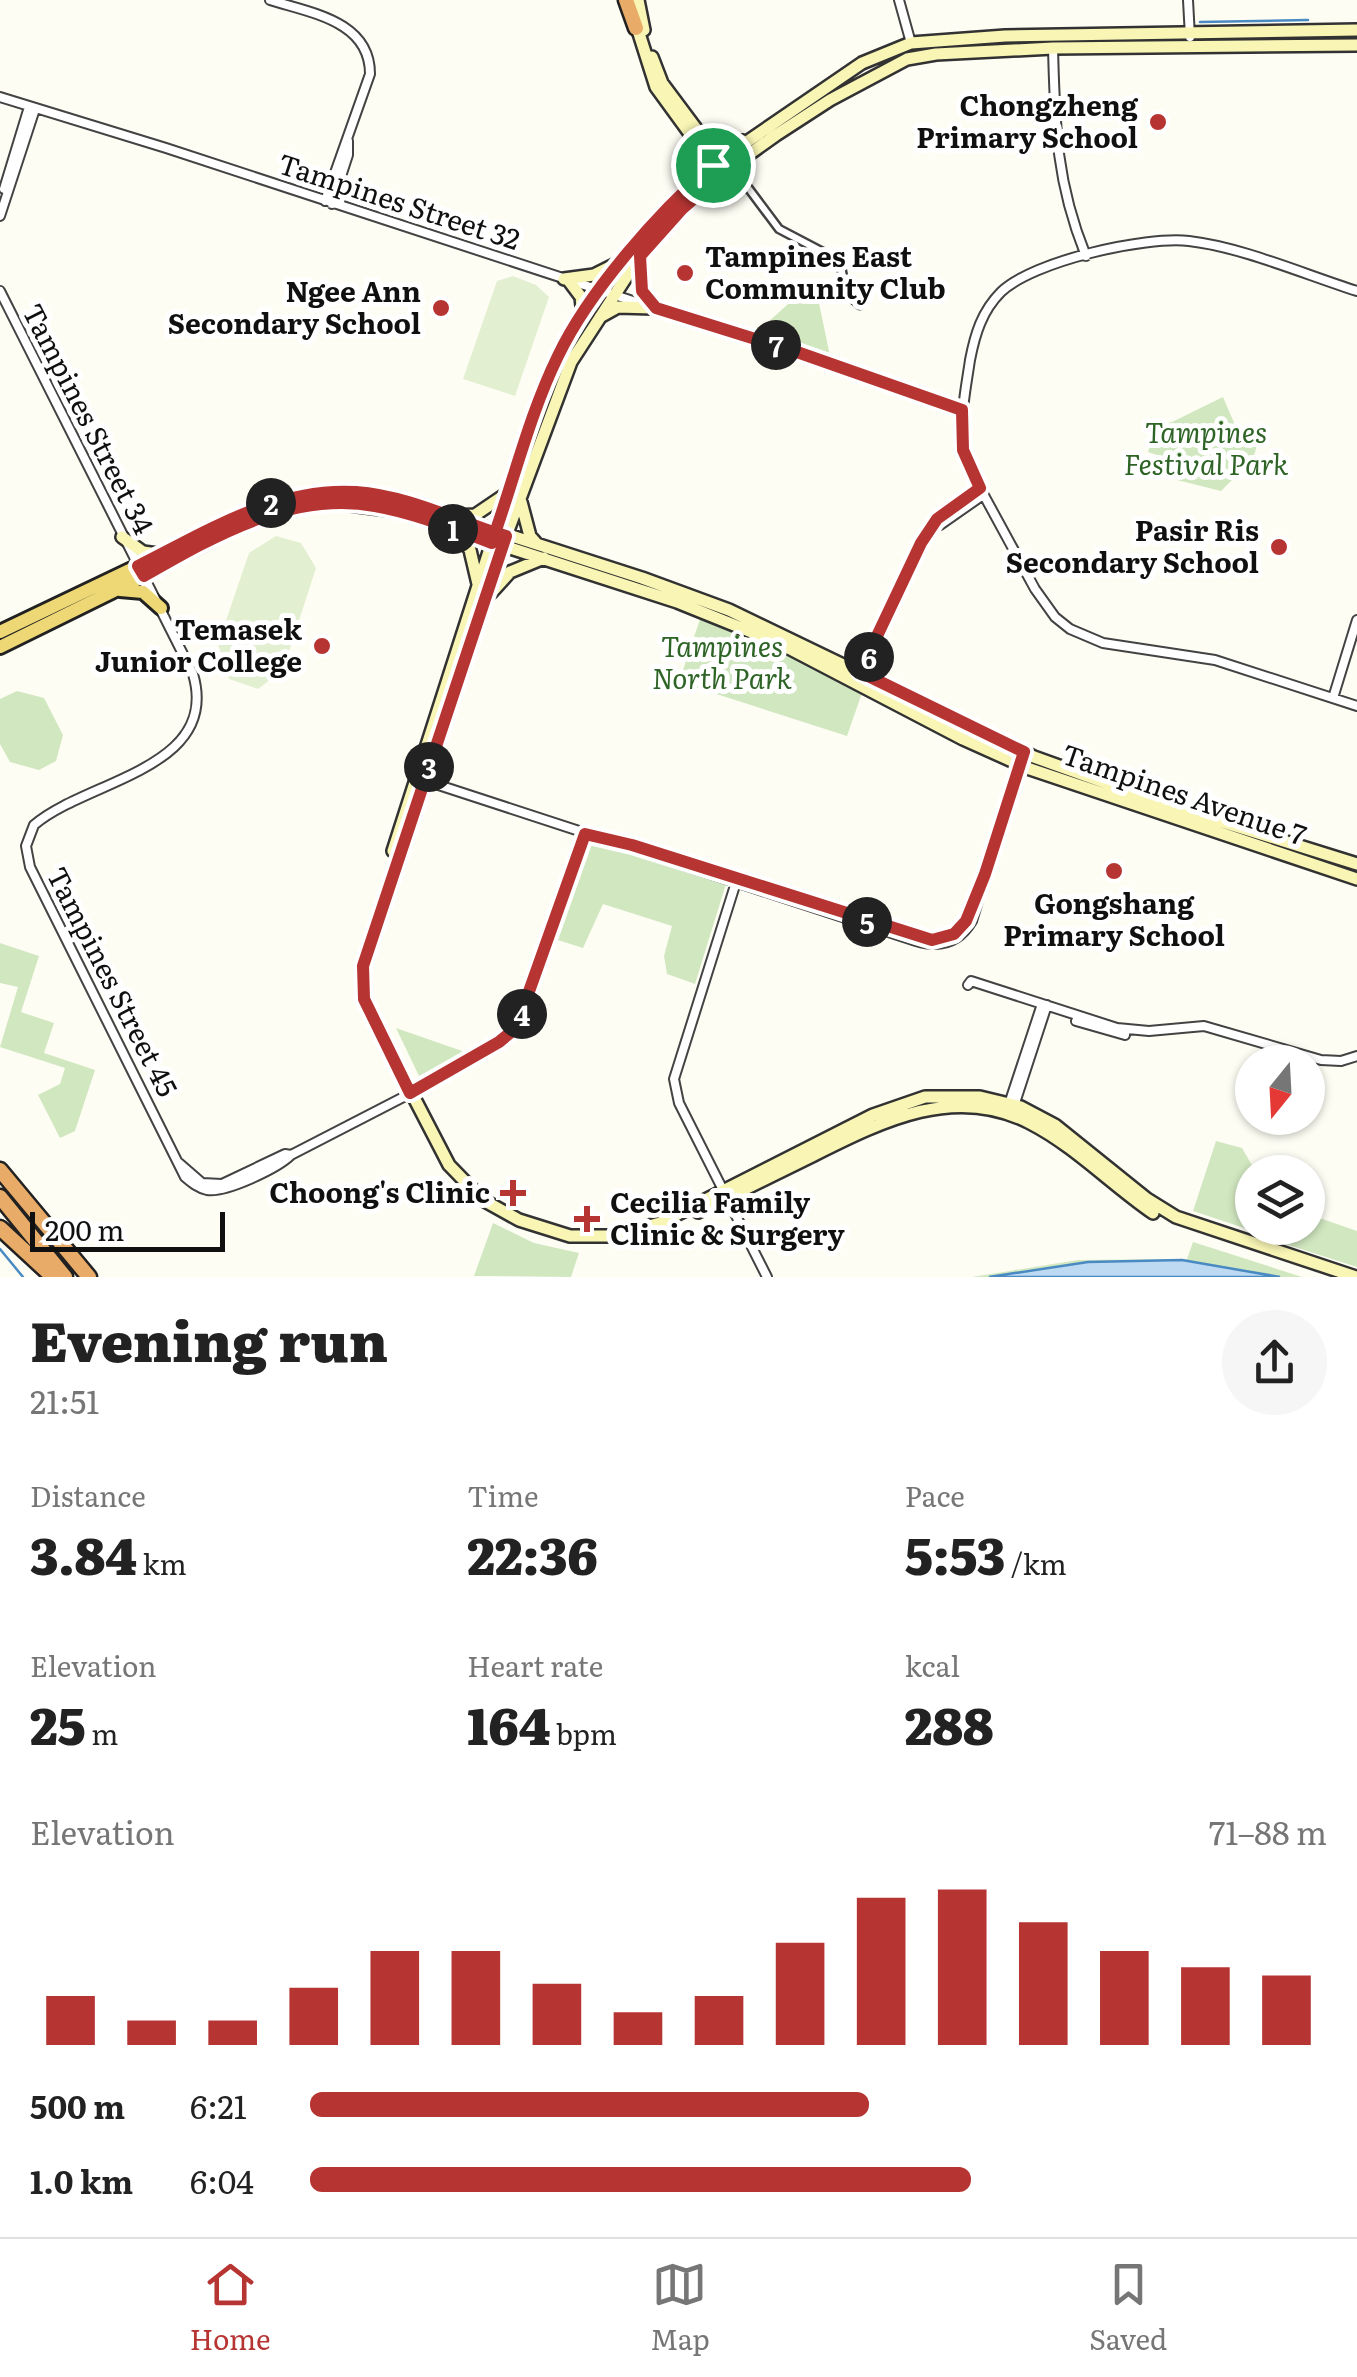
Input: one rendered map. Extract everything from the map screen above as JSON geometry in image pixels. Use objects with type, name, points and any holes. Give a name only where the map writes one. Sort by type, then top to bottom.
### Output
[{"type":"highway","points":[[631,0],[636,28]]},
{"type":"highway","points":[[0,1170],[89,1277]]},
{"type":"highway","points":[[0,1198],[64,1277]]},
{"type":"highway","points":[[0,1228],[54,1277]]},
{"type":"main road","points":[[444,515],[475,515],[515,494],[571,362],[626,258],[691,184],[698,166],[696,136],[662,84],[631,0]]},
{"type":"main road","points":[[636,28],[656,87],[724,168]]},
{"type":"main road","points":[[1259,30],[1264,41],[1285,45]]},
{"type":"main road","points":[[1356,1277],[1176,1217],[1147,1199],[1055,1124],[955,1096],[908,1102],[864,1119],[658,1232],[585,1245],[534,1234],[492,1214],[458,1186],[440,1163],[367,1007],[362,980],[420,779],[557,357],[582,316],[747,140],[846,73],[911,43],[1005,36],[1357,30]]},
{"type":"main road","points":[[846,73],[856,74],[936,54],[1053,48],[1357,46]]},
{"type":"main road","points":[[691,184],[724,168],[884,68]]},
{"type":"main road","points":[[696,136],[722,144],[747,140]]},
{"type":"main road","points":[[640,256],[642,291],[655,308]]},
{"type":"main road","points":[[566,280],[594,275],[626,258]]},
{"type":"main road","points":[[566,280],[579,291],[582,316]]},
{"type":"main road","points":[[597,319],[618,307],[655,308]]},
{"type":"main road","name":"Tampines Avenue 7","points":[[0,648],[115,591],[163,554],[246,512],[308,493],[357,492],[403,501],[499,540]]},
{"type":"main road","points":[[483,594],[542,553],[530,536],[515,494]]},
{"type":"main road","name":"Tampines Avenue 7","points":[[0,632],[253,521],[308,505],[335,502],[374,506],[542,553],[677,602],[858,677],[963,739],[1357,864]]},
{"type":"main road","points":[[455,530],[470,550],[483,594]]},
{"type":"main road","points":[[122,537],[143,552],[163,554]]},
{"type":"main road","points":[[115,591],[143,592],[161,608]]},
{"type":"main road","name":"Tampines Avenue 7","points":[[1022,758],[1095,793],[1357,878]]},
{"type":"main road","points":[[1010,1109],[1164,1219],[1331,1277]]},
{"type":"street","points":[[270,0],[339,23],[364,46],[370,74],[328,202]]},
{"type":"street","points":[[898,0],[911,43]]},
{"type":"street","points":[[1188,0],[1190,46]]},
{"type":"street","points":[[1053,48],[1058,165],[1068,209],[1086,256]]},
{"type":"street","name":"Tampines Street 32","points":[[0,97],[801,354],[962,410]]},
{"type":"street","points":[[0,215],[32,108]]},
{"type":"street","points":[[724,168],[780,230],[840,261],[846,293],[860,305]]},
{"type":"street","points":[[0,200],[6,190]]},
{"type":"street","points":[[1357,291],[1186,240],[1143,242],[1086,256],[1027,276],[1006,288],[992,303],[976,333],[962,410],[963,450],[981,491],[1042,600],[1062,623],[1077,633],[1109,644],[1203,657],[1357,706]]},
{"type":"street","name":"Tampines Street 34","points":[[0,291],[141,571]]},
{"type":"street","points":[[858,677],[917,551],[935,524],[940,525],[981,491]]},
{"type":"street","name":"Tampines Street 45","points":[[141,571],[195,678],[196,707],[185,736],[164,756],[39,820],[30,832],[26,852],[46,901],[180,1170],[195,1186],[219,1190],[258,1174],[483,1052],[501,1047],[520,1028],[585,834]]},
{"type":"street","points":[[1333,698],[1357,620]]},
{"type":"street","points":[[420,779],[916,941],[939,945],[956,939],[968,928],[1022,758]]},
{"type":"street","points":[[737,881],[674,1079],[680,1103],[767,1277]]},
{"type":"street","points":[[1044,1007],[971,980],[968,984],[1044,1007],[1117,1028],[1148,1033],[1223,1033],[1334,1066],[1357,1058]]},
{"type":"street","points":[[1010,1109],[1044,1007]]},
{"type":"green space","points":[[513,276],[536,285],[549,297],[515,396],[463,379],[497,281]]},
{"type":"green space","points":[[797,296],[819,303],[830,356],[757,332]]},
{"type":"green space","name":"Tampines Festival Park","points":[[1223,397],[1238,432],[1260,437],[1248,473],[1236,476],[1221,491],[1177,480],[1163,457],[1148,452],[1157,425],[1172,422]]},
{"type":"green space","points":[[276,536],[301,543],[316,568],[283,670],[258,689],[229,679],[218,644],[249,553]]},
{"type":"green space","name":"Tampines North Park","points":[[700,619],[765,644],[863,690],[847,736],[679,682]]},
{"type":"green space","points":[[17,691],[44,698],[63,735],[56,761],[39,770],[10,762],[0,744],[0,699]]},
{"type":"green space","points":[[593,840],[726,884],[695,984],[667,974],[664,956],[672,926],[603,904],[583,948],[558,940]]},
{"type":"green space","points":[[0,943],[39,956],[21,1012],[54,1023],[44,1053],[95,1070],[75,1131],[60,1138],[38,1095],[60,1084],[65,1068],[0,1047],[18,987],[0,983]]},
{"type":"green space","points":[[396,1028],[465,1052],[419,1076]]},
{"type":"green space","points":[[1216,1141],[1242,1148],[1246,1155],[1235,1155],[1235,1225],[1193,1211]]},
{"type":"green space","points":[[1325,1220],[1357,1231],[1357,1267],[1289,1245],[1325,1245]]},
{"type":"green space","points":[[493,1223],[534,1243],[579,1253],[571,1277],[474,1276]]},
{"type":"green space","points":[[1193,1242],[1302,1277],[972,1277],[1078,1260],[1187,1259]]},
{"type":"water","points":[[1182,1260],[1280,1277],[989,1277],[1088,1262]]},
{"type":"waterway","points":[[1200,22],[1308,20]]},
{"type":"waterway","points":[[0,1249],[23,1277]]},
{"type":"place","name":"Chongzheng Primary School","points":[[1158,122]]},
{"type":"place","name":"Tampines East Community Club","points":[[685,273]]},
{"type":"place","name":"Ngee Ann Secondary School","points":[[441,308]]},
{"type":"place","name":"Pasir Ris Secondary School","points":[[1279,547]]},
{"type":"place","name":"Temasek Junior College","points":[[322,646]]},
{"type":"place","name":"Gongshang Primary School","points":[[1114,871]]},
{"type":"place","name":"Choong's Clinic","points":[[513,1193]]},
{"type":"place","name":"Cecilia Family Clinic & Surgery","points":[[587,1219]]},
{"type":"route","points":[[713,165],[654,223],[568,338],[542,394],[498,524],[495,533],[492,543],[396,511],[335,502],[291,508],[253,521],[144,576],[138,566],[246,512],[308,493],[376,495],[403,501],[495,533],[506,536],[363,966],[364,999],[410,1093],[471,1060],[516,1028],[585,834],[632,845],[932,940],[961,929],[993,849],[1024,752],[860,672],[921,543],[937,519],[980,488],[963,450],[962,410],[656,308],[640,285],[640,256],[682,209],[728,169],[719,160],[713,165]]}]
